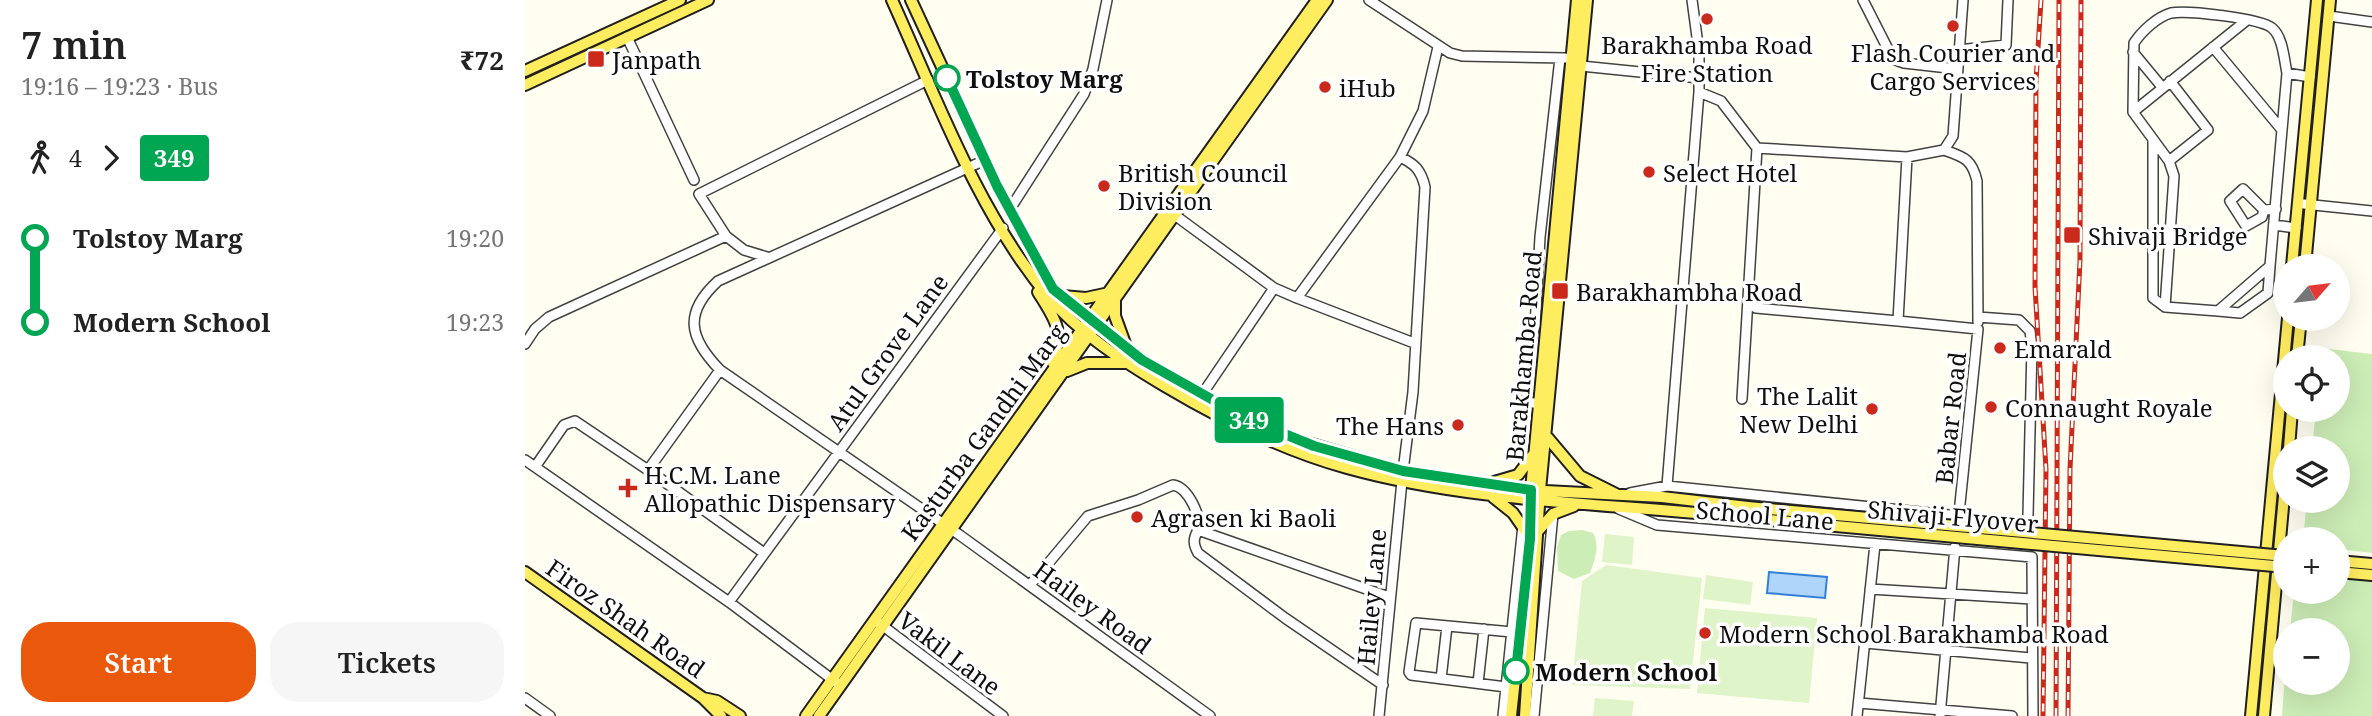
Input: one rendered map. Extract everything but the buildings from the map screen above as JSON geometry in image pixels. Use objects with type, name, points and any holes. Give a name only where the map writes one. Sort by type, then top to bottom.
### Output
[{"type":"main road","points":[[525,71],[680,0]]},
{"type":"main road","points":[[525,85],[708,0]]},
{"type":"main road","points":[[892,0],[970,168],[1003,228],[1046,294],[1086,333],[1187,400],[1292,449],[1340,466],[1535,495]]},
{"type":"main road","points":[[911,0],[985,160],[1045,274],[1060,295],[1128,349],[1201,396],[1298,440],[1403,476]]},
{"type":"main road","name":"Kasturba Gandhi Marg","points":[[820,716],[837,683],[943,523],[1049,374],[1094,323],[1317,0]]},
{"type":"main road","name":"Kasturba Gandhi Marg","points":[[1112,297],[1176,216],[1327,0]]},
{"type":"main road","name":"Barakhamba Road","points":[[1525,716],[1534,536],[1535,451],[1562,167],[1566,58],[1577,0]]},
{"type":"main road","name":"Barakhamba Road","points":[[1535,495],[1548,438],[1587,0]]},
{"type":"main road","points":[[2293,254],[2317,0]]},
{"type":"main road","points":[[2306,254],[2330,0]]},
{"type":"main road","points":[[1012,243],[1021,265],[1056,322],[1058,347],[1049,374]]},
{"type":"main road","points":[[1060,295],[1079,299],[1112,297],[1115,316],[1128,349]]},
{"type":"main road","points":[[2251,716],[2287,331]]},
{"type":"main road","name":"Kasturba Gandhi Marg","points":[[879,623],[953,530],[1063,373],[1086,333]]},
{"type":"main road","points":[[1063,373],[1096,362],[1132,365]]},
{"type":"main road","points":[[1548,438],[1580,476],[1618,495]]},
{"type":"main road","points":[[1488,489],[1518,475],[1535,451]]},
{"type":"main road","points":[[1488,489],[1534,536],[1553,514],[1580,504]]},
{"type":"main road","name":"Shivaji Flyover","points":[[1535,495],[1618,495],[1748,512],[2273,566]]},
{"type":"main road","name":"Shivaji Flyover","points":[[1535,495],[1617,509],[1748,512],[2273,555]]},
{"type":"main road","points":[[2265,716],[2283,513]]},
{"type":"main road","name":"Barakhamba Road","points":[[1511,716],[1534,536]]},
{"type":"main road","points":[[2350,562],[2372,564]]},
{"type":"main road","name":"Firoz Shah Road","points":[[525,572],[703,698],[721,716]]},
{"type":"main road","points":[[2350,573],[2372,575]]},
{"type":"main road","name":"Kasturba Gandhi Marg","points":[[806,716],[837,683]]},
{"type":"main road","name":"Firoz Shah Road","points":[[703,698],[717,701],[740,716]]},
{"type":"street","points":[[1010,208],[1084,94],[1094,69],[1107,0]]},
{"type":"street","points":[[1369,0],[1438,47],[1462,56],[1566,58],[1540,237],[1535,326],[1527,351],[1527,402],[1540,404]]},
{"type":"street","points":[[1667,486],[1699,92],[1692,0]]},
{"type":"street","points":[[1863,0],[1893,59],[1904,63],[1957,69]]},
{"type":"street","points":[[1944,150],[1954,136],[1963,0]]},
{"type":"street","points":[[1958,50],[2006,45],[2008,0]]},
{"type":"street","points":[[2153,139],[2151,291],[2158,304],[2165,307],[2240,313],[2268,293],[2287,73],[2277,34],[2263,23],[2247,20],[2170,14],[2140,35],[2133,52],[2133,112],[2153,139],[2169,161],[2174,176],[2165,307]]},
{"type":"street","points":[[2329,16],[2372,22]]},
{"type":"street","points":[[2133,112],[2247,20]]},
{"type":"street","points":[[627,37],[694,180]]},
{"type":"street","points":[[1297,298],[1400,157],[1423,111],[1438,47]]},
{"type":"street","points":[[2213,47],[2283,130]]},
{"type":"street","points":[[2133,52],[2208,130],[2169,161]]},
{"type":"street","points":[[1581,66],[1699,78]]},
{"type":"street","points":[[2287,73],[2310,77]]},
{"type":"street","points":[[928,80],[699,194],[726,236],[744,250],[768,257],[985,160]]},
{"type":"street","points":[[1699,92],[1721,101],[1757,148],[1746,295],[1749,303],[1742,399]]},
{"type":"street","points":[[1757,148],[1906,157],[1944,150],[1966,157],[1973,167],[1977,181],[1978,329]]},
{"type":"street","name":"Hailey Lane","points":[[1380,716],[1389,597],[1413,392],[1425,187],[1415,164],[1400,157]]},
{"type":"street","points":[[1898,321],[1906,157]]},
{"type":"street","points":[[1549,167],[1562,167]]},
{"type":"street","points":[[2298,203],[2372,211]]},
{"type":"street","points":[[2264,210],[2276,209]]},
{"type":"street","points":[[1176,216],[1273,288],[1414,343]]},
{"type":"street","points":[[2274,225],[2296,228]]},
{"type":"street","name":"Atul Grove Lane","points":[[729,602],[1003,228]]},
{"type":"street","points":[[525,344],[535,328],[549,317],[726,236]]},
{"type":"street","name":"Hailey Road","points":[[768,257],[718,281],[704,294],[694,314],[695,334],[704,354],[720,370],[953,530],[1210,716]]},
{"type":"street","points":[[2218,311],[2270,266]]},
{"type":"street","points":[[1201,396],[1273,288]]},
{"type":"street","name":"Babar Road","points":[[1749,303],[1756,308],[1978,329],[1940,713]]},
{"type":"street","points":[[1978,317],[2019,320],[2029,331],[2032,346],[2028,515]]},
{"type":"street","points":[[648,470],[720,370]]},
{"type":"street","points":[[535,467],[563,425],[575,421],[764,553]]},
{"type":"street","points":[[525,460],[729,602],[837,683]]},
{"type":"street","points":[[1030,585],[1087,516],[1139,500],[1173,485],[1185,491],[1198,518],[1198,530],[1193,545],[1198,553],[1285,618],[1383,685]]},
{"type":"street","points":[[1618,495],[1667,486],[1959,516]]},
{"type":"street","name":"School Lane","points":[[1617,509],[1657,525],[2032,557],[2032,599]]},
{"type":"street","points":[[1534,716],[1553,514]]},
{"type":"street","points":[[1503,716],[1523,525]]},
{"type":"street","points":[[1198,530],[1389,597]]},
{"type":"street","points":[[1857,716],[1875,544]]},
{"type":"street","points":[[1870,589],[2032,599],[2033,716]]},
{"type":"street","name":"Vakil Lane","points":[[879,623],[1003,716]]},
{"type":"street","points":[[1506,687],[1411,676],[1409,671],[1414,624],[1512,632]]},
{"type":"street","points":[[1441,679],[1447,626]]},
{"type":"street","points":[[1478,683],[1484,629]]},
{"type":"street","points":[[1865,643],[2031,658]]},
{"type":"street","points":[[525,698],[550,716]]},
{"type":"street","points":[[1859,703],[1940,713],[2012,716]]},
{"type":"green space","points":[[2350,351],[2372,354],[2372,553],[2350,550],[2350,527],[2304,527],[2306,513],[2350,513],[2350,436],[2313,436],[2315,422],[2350,422]]},
{"type":"green space","points":[[1582,530],[1593,533],[1596,553],[1590,573],[1574,579],[1558,571],[1557,547],[1561,535]]},
{"type":"green space","points":[[1605,534],[1634,537],[1632,565],[1602,562]]},
{"type":"green space","points":[[1606,565],[1702,578],[1690,689],[1572,685],[1582,581]]},
{"type":"green space","points":[[1706,575],[1753,582],[1750,605],[1703,599]]},
{"type":"green space","points":[[2350,578],[2372,580],[2372,716],[2282,716],[2284,695],[2350,695],[2350,618],[2291,618],[2293,604],[2350,604]]},
{"type":"green space","points":[[1705,608],[1817,618],[1809,703],[1697,693]]},
{"type":"green space","points":[[1595,698],[1634,701],[1632,716],[1593,716]]},
{"type":"water","points":[[1769,572],[1827,577],[1825,598],[1767,593]]},
{"type":"railway","points":[[2041,0],[2036,81],[2035,287],[2046,469],[2043,716]]},
{"type":"railway","points":[[2056,716],[2059,0]]},
{"type":"railway","points":[[2068,716],[2070,469],[2080,260],[2081,0]]},
{"type":"bus line","name":"349","points":[[947,78],[997,186],[1053,289],[1142,360],[1191,391],[1245,418],[1314,446],[1403,471],[1531,490],[1530,539],[1516,671]]},
{"type":"place","name":"Barakhamba Road Fire Station","points":[[1707,19]]},
{"type":"place","name":"Flash Courier and Cargo Services","points":[[1953,26]]},
{"type":"place","name":"Janpath","points":[[596,59]]},
{"type":"place","name":"Tolstoy Marg","points":[[947,78]]},
{"type":"place","name":"iHub","points":[[1325,87]]},
{"type":"place","name":"Select Hotel","points":[[1649,172]]},
{"type":"place","name":"British Council Division","points":[[1104,186]]},
{"type":"place","name":"Shivaji Bridge","points":[[2072,235]]},
{"type":"place","name":"Barakhambha Road","points":[[1560,291]]},
{"type":"place","name":"Emarald","points":[[2000,348]]},
{"type":"place","name":"Connaught Royale","points":[[1991,407]]},
{"type":"place","name":"The Lalit New Delhi","points":[[1872,409]]},
{"type":"place","name":"The Hans","points":[[1458,425]]},
{"type":"place","name":"H.C.M. Lane Allopathic Dispensary","points":[[628,488]]},
{"type":"place","name":"Agrasen ki Baoli","points":[[1137,517]]},
{"type":"place","name":"Modern School Barakhamba Road","points":[[1705,633]]},
{"type":"place","name":"Modern School","points":[[1516,671]]}]
